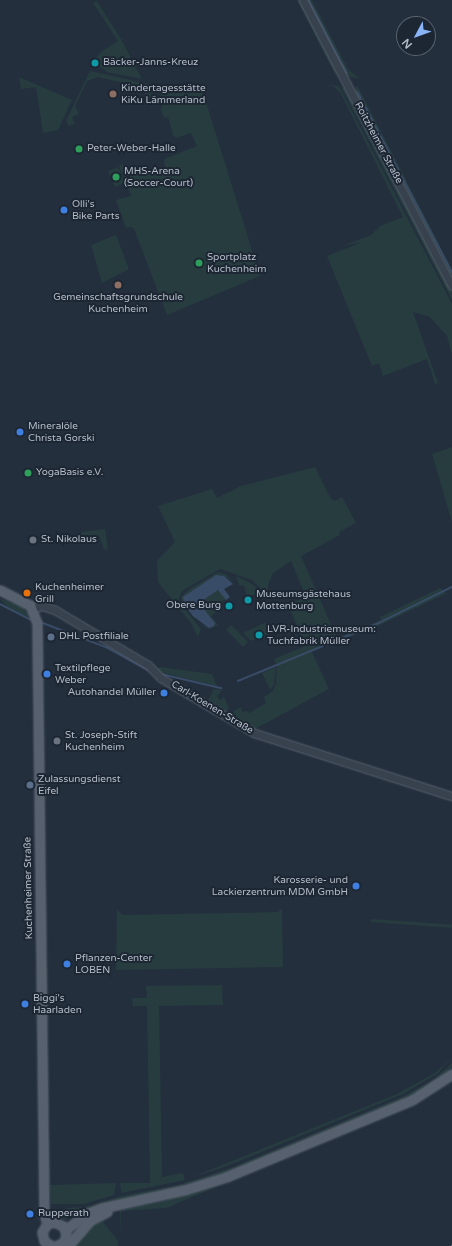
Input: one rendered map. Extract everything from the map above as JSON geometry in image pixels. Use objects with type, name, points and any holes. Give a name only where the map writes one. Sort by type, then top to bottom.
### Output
[{"type":"main road","points":[[0,590],[26,602],[32,608]]},
{"type":"main road","name":"Kuchenheimer Straße","points":[[32,608],[36,623],[45,1206],[57,1225],[42,1235],[48,1245]]},
{"type":"main road","points":[[56,1246],[65,1239],[57,1225],[114,1204],[174,1192],[226,1177],[394,1108],[449,1077],[452,1069]]},
{"type":"main road","points":[[68,1246],[98,1215],[118,1208],[165,1199],[174,1192]]},
{"type":"street","name":"Roitzheimer Straße","points":[[303,0],[452,286]]},
{"type":"street","name":"Carl-Koenen-Straße","points":[[32,608],[42,606],[55,610],[254,733],[452,796]]},
{"type":"green space","points":[[96,0],[121,39],[142,79],[107,72],[96,64],[96,58],[102,51],[118,41],[93,3],[96,2]]},
{"type":"green space","points":[[297,0],[300,0],[337,73],[336,76]]},
{"type":"green space","points":[[306,0],[312,0],[348,69],[360,79],[346,76]]},
{"type":"green space","points":[[90,71],[153,85],[150,101],[140,87],[98,77],[87,81],[75,106],[79,114],[72,117],[75,124],[69,126],[66,121]]},
{"type":"green space","points":[[19,77],[72,100],[58,130],[43,133],[36,87],[21,89]]},
{"type":"green space","points":[[323,84],[339,86],[452,304],[452,355],[447,336],[430,317],[413,312],[438,383],[435,384],[427,359],[383,376],[379,363],[372,366],[327,256],[362,242],[342,246],[371,235],[380,226],[403,217],[340,92],[333,86]]},
{"type":"green space","points":[[357,85],[452,269],[452,280],[354,92]]},
{"type":"green space","points":[[163,86],[201,86],[260,276],[167,315],[134,229],[131,227],[126,228],[116,200],[131,196],[119,166],[123,164],[128,174],[142,167],[145,175],[165,168],[164,159],[197,146],[191,133],[176,138],[173,135],[168,117],[164,118],[161,110],[163,102],[160,93],[157,92]]},
{"type":"green space","points":[[341,87],[345,88],[452,292],[452,300]]},
{"type":"green space","name":"MHS-Arena (Soccer-Court)","points":[[118,167],[125,183],[115,187],[108,171]]},
{"type":"green space","points":[[116,235],[129,269],[102,283],[91,245]]},
{"type":"green space","points":[[452,447],[452,522],[432,454]]},
{"type":"green space","points":[[315,467],[331,499],[335,501],[342,497],[356,523],[339,532],[340,535],[301,556],[337,638],[381,620],[380,617],[440,588],[447,593],[378,626],[312,652],[329,689],[255,729],[229,714],[241,707],[243,712],[247,711],[249,713],[266,703],[264,697],[273,691],[276,683],[277,667],[274,659],[305,646],[288,604],[306,597],[291,561],[273,573],[268,585],[268,596],[252,580],[220,569],[182,591],[178,601],[201,629],[198,637],[191,623],[158,582],[157,561],[175,542],[158,506],[212,489],[217,498],[241,486]]},
{"type":"green space","points":[[105,529],[108,550],[104,549],[99,536],[81,535],[81,532]]},
{"type":"green space","points":[[218,572],[225,574],[234,582],[224,576],[186,607],[198,622],[182,603],[181,597],[188,590]]},
{"type":"green space","points":[[236,576],[252,584],[262,592],[247,597],[244,586],[239,585]]},
{"type":"green space","points":[[217,590],[220,591],[226,600],[223,600],[221,608],[211,616],[218,625],[210,629],[201,624],[211,628],[213,621],[199,603]]},
{"type":"green space","points":[[0,599],[23,606],[30,618],[9,609]]},
{"type":"green space","points":[[264,623],[274,625],[278,630],[251,641],[243,633]]},
{"type":"green space","points":[[231,625],[248,642],[243,647],[226,630]]},
{"type":"green space","points":[[160,667],[212,674],[217,686],[221,687],[160,672],[158,669]]},
{"type":"green space","points":[[276,667],[274,685],[270,690],[262,673]]},
{"type":"green space","points":[[214,689],[222,690],[217,697],[220,700],[224,697],[229,708],[226,711],[208,700]]},
{"type":"green space","points":[[282,908],[283,967],[116,970],[117,910],[123,915],[278,912]]},
{"type":"green space","points":[[371,919],[452,925],[452,928],[371,922]]},
{"type":"green space","points":[[222,985],[223,1005],[159,1006],[162,1177],[183,1173],[185,1180],[121,1193],[120,1183],[150,1183],[147,1006],[133,1006],[132,998],[147,998],[146,986]]},
{"type":"green space","points":[[452,1057],[437,1074],[403,1094],[227,1166],[190,1178],[397,1094],[435,1073]]},
{"type":"green space","points":[[452,1063],[452,1067],[441,1078],[409,1097],[232,1171],[205,1180],[82,1212],[64,1220],[52,1215],[67,1208],[85,1207],[122,1196],[179,1185],[231,1168],[404,1096],[434,1079]]},
{"type":"green space","points":[[452,1078],[434,1093],[403,1109],[166,1208],[121,1211],[121,1237],[120,1210],[167,1200]]},
{"type":"green space","points":[[116,1183],[114,1195],[84,1204],[51,1204],[50,1185]]},
{"type":"green space","points":[[111,1213],[103,1222],[118,1241],[118,1246],[72,1246],[94,1221]]},
{"type":"water","points":[[216,575],[224,576],[233,584],[224,589],[230,597],[226,600],[218,590],[199,603],[215,623],[214,626],[209,628],[193,616],[184,604],[183,597]]},
{"type":"waterway","points":[[309,0],[347,73]]},
{"type":"waterway","points":[[358,92],[452,272]]},
{"type":"waterway","points":[[238,681],[379,623],[452,587]]},
{"type":"waterway","points":[[0,604],[30,619]]},
{"type":"waterway","points":[[43,623],[106,647],[148,670]]},
{"type":"waterway","points":[[161,674],[221,688]]},
{"type":"place","name":"Bäcker-Janns-Kreuz","points":[[95,63]]},
{"type":"place","name":"Kindertagesstätte KiKu Lämmerland","points":[[113,94]]},
{"type":"place","name":"Peter-Weber-Halle","points":[[79,149]]},
{"type":"place","name":"MHS-Arena (Soccer-Court)","points":[[116,177]]},
{"type":"place","name":"Olli's Bike Parts","points":[[64,210]]},
{"type":"place","name":"Sportplatz Kuchenheim","points":[[199,263]]},
{"type":"place","name":"Gemeinschaftsgrundschule Kuchenheim","points":[[118,285]]},
{"type":"place","name":"Mineralöle Christa Gorski","points":[[20,432]]},
{"type":"place","name":"YogaBasis e.V.","points":[[28,473]]},
{"type":"place","name":"St. Nikolaus","points":[[33,540]]},
{"type":"place","name":"Kuchenheimer Grill","points":[[27,593]]},
{"type":"place","name":"Museumsgästehaus Mottenburg","points":[[248,600]]},
{"type":"place","name":"Obere Burg","points":[[229,606]]},
{"type":"place","name":"LVR-Industriemuseum: Tuchfabrik Müller","points":[[259,635]]},
{"type":"place","name":"DHL Postfiliale","points":[[51,637]]},
{"type":"place","name":"Textilpflege Weber","points":[[47,674]]},
{"type":"place","name":"Autohandel Müller","points":[[164,693]]},
{"type":"place","name":"St. Joseph-Stift Kuchenheim","points":[[57,741]]},
{"type":"place","name":"Zulassungsdienst Eifel","points":[[30,785]]},
{"type":"place","name":"Karosserie- und Lackierzentrum MDM GmbH","points":[[356,886]]},
{"type":"place","name":"Pflanzen-Center LOBEN","points":[[67,964]]},
{"type":"place","name":"Biggi's Haarladen","points":[[25,1004]]},
{"type":"place","name":"Rupperath","points":[[30,1214]]}]
